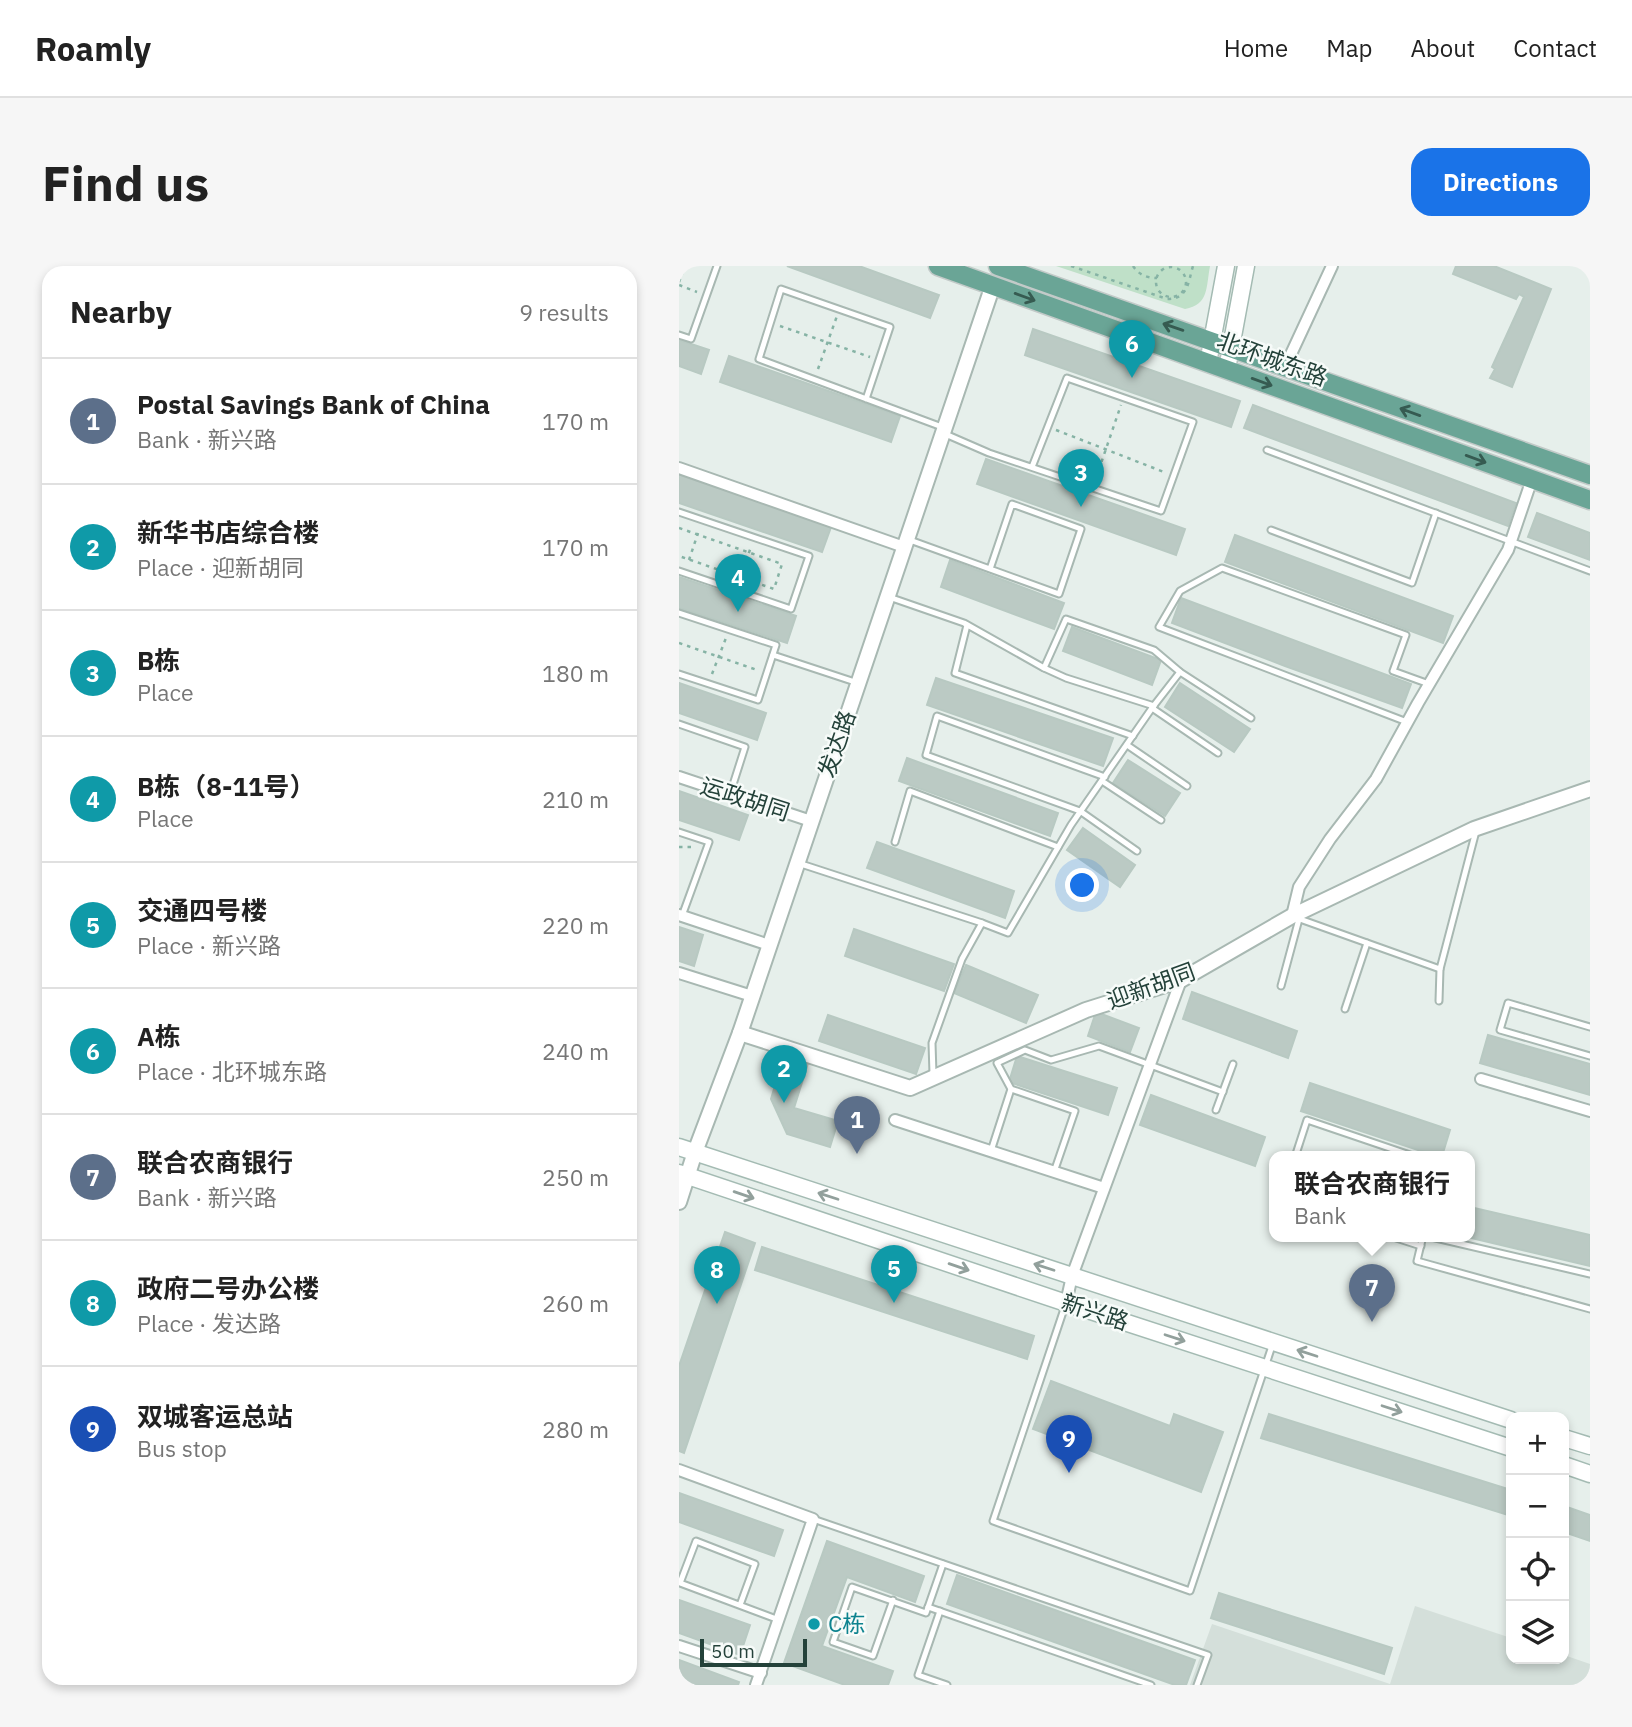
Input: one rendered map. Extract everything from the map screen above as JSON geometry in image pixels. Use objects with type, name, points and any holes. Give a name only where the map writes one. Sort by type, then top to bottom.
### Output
[{"type":"main road","name":"北环城东路","points":[[937,266],[1590,500]]},
{"type":"main road","name":"北环城东路","points":[[998,266],[1034,272],[1231,348],[1590,475]]},
{"type":"main road","points":[[1208,363],[1226,266]]},
{"type":"main road","points":[[1227,369],[1246,266]]},
{"type":"main road","name":"新兴路","points":[[679,1147],[1506,1418]]},
{"type":"main road","name":"新兴路","points":[[684,1175],[1506,1446]]},
{"type":"main road","points":[[1569,1440],[1590,1446]]},
{"type":"main road","points":[[1569,1467],[1590,1474]]},
{"type":"street","points":[[1285,367],[1332,266]]},
{"type":"street","name":"发达路","points":[[679,1202],[684,1175],[740,1032],[993,285]]},
{"type":"street","points":[[679,468],[906,543]]},
{"type":"street","points":[[1296,917],[1299,887],[1330,839],[1376,779],[1508,550],[1532,479]]},
{"type":"street","name":"运政胡同","points":[[679,777],[811,821]]},
{"type":"street","name":"迎新胡同","points":[[740,1032],[910,1088],[1023,1044],[1086,1010],[1181,980],[1296,917],[1477,828],[1590,789]]},
{"type":"street","points":[[680,916],[769,945]]},
{"type":"street","points":[[679,973],[752,996]]},
{"type":"street","points":[[1066,1303],[1072,1276],[1181,980]]},
{"type":"street","points":[[1481,1079],[1590,1111]]},
{"type":"street","points":[[895,1120],[1104,1188]]},
{"type":"street","points":[[679,1470],[813,1520],[756,1685]]},
{"type":"street","points":[[679,1646],[761,1673]]},
{"type":"lane","points":[[679,335],[691,339],[717,266]]},
{"type":"lane","points":[[866,399],[890,327],[781,289],[759,359],[866,399],[989,453],[1161,511],[1193,422],[1067,378],[1032,467]]},
{"type":"lane","points":[[1267,450],[1590,571]]},
{"type":"lane","points":[[906,543],[1059,594],[1081,530],[1012,504],[990,569]]},
{"type":"lane","points":[[679,512],[809,556],[791,609],[682,572]]},
{"type":"lane","points":[[1271,530],[1412,583],[1436,513]]},
{"type":"lane","points":[[1407,722],[1159,627],[1180,591],[1222,568],[1406,635],[1393,671],[1429,684]]},
{"type":"lane","points":[[888,596],[967,625],[1066,678],[1153,707],[1218,753]]},
{"type":"lane","points":[[679,613],[776,645],[758,700],[679,674]]},
{"type":"lane","points":[[1044,668],[1066,619],[1154,650],[1180,672],[1251,718]]},
{"type":"lane","points":[[967,625],[955,673],[1133,736]]},
{"type":"lane","points":[[773,655],[858,683]]},
{"type":"lane","points":[[797,863],[1008,933],[1080,811],[1180,672]]},
{"type":"lane","points":[[1137,850],[1080,811],[926,755],[937,716],[1103,779],[1161,820]]},
{"type":"lane","points":[[679,724],[745,747],[730,794]]},
{"type":"lane","points":[[1127,745],[1187,786]]},
{"type":"lane","points":[[895,842],[910,791],[1058,847]]},
{"type":"lane","points":[[1439,1001],[1440,969],[1477,828]]},
{"type":"lane","points":[[679,832],[709,842],[680,916]]},
{"type":"lane","points":[[1281,986],[1296,917],[1440,969]]},
{"type":"lane","points":[[934,1077],[932,1043],[962,959],[982,923]]},
{"type":"lane","points":[[1345,1009],[1367,943]]},
{"type":"lane","points":[[1590,1027],[1508,1003],[1500,1030],[1590,1056]]},
{"type":"lane","points":[[1054,1172],[1075,1111],[1011,1089],[997,1063],[1023,1044],[1051,1060],[1099,1046],[1223,1091]]},
{"type":"lane","points":[[1216,1110],[1233,1064]]},
{"type":"lane","points":[[991,1151],[1011,1089]]},
{"type":"lane","points":[[1297,1151],[1307,1120],[1398,1151]]},
{"type":"lane","points":[[1409,1242],[1421,1246]]},
{"type":"lane","points":[[1423,1242],[1417,1261],[1590,1308]]},
{"type":"lane","points":[[1451,1242],[1590,1274]]},
{"type":"lane","points":[[1066,1303],[993,1521],[1190,1591],[1273,1342]]},
{"type":"lane","points":[[813,1520],[1207,1655],[1198,1685]]},
{"type":"lane","points":[[740,1605],[754,1564],[696,1541],[680,1583],[779,1620]]},
{"type":"lane","points":[[893,1600],[873,1656],[833,1642],[852,1587],[893,1600],[926,1613],[943,1564]]},
{"type":"lane","points":[[928,1607],[1151,1685]]},
{"type":"lane","points":[[940,1611],[918,1675],[947,1685]]},
{"type":"path","points":[[685,266],[679,284],[707,295]]},
{"type":"path","points":[[1071,266],[1167,299],[1186,290],[1193,266]]},
{"type":"path","points":[[1133,266],[1144,276],[1157,278]]},
{"type":"path","points":[[1170,267],[1183,274],[1186,283],[1177,296],[1170,297],[1161,293],[1156,285],[1157,278],[1161,271],[1170,267]]},
{"type":"path","points":[[814,379],[839,309]]},
{"type":"path","points":[[770,323],[879,360]]},
{"type":"path","points":[[1092,488],[1124,398]]},
{"type":"path","points":[[1048,426],[1174,476]]},
{"type":"path","points":[[682,572],[702,520]]},
{"type":"path","points":[[679,528],[782,564],[774,589],[679,556]]},
{"type":"path","points":[[740,578],[754,537]]},
{"type":"path","points":[[708,684],[730,630]]},
{"type":"path","points":[[679,643],[767,673]]},
{"type":"shaded area","points":[[1415,1606],[1506,1636],[1506,1664],[1569,1664],[1569,1657],[1590,1664],[1590,1685],[1190,1685],[1212,1624],[1390,1684]]},
{"type":"green space","points":[[1056,266],[1210,266],[1205,294],[1198,304],[1185,309]]},
{"type":"building","points":[[787,266],[859,266],[939,295],[930,318]]},
{"type":"building","points":[[1456,266],[1494,266],[1551,289],[1512,387],[1490,378],[1495,369],[1492,367],[1524,297],[1519,294],[1516,299],[1453,274]]},
{"type":"building","points":[[1033,329],[1240,401],[1231,427],[1025,355]]},
{"type":"building","points":[[679,340],[709,350],[701,374],[679,366]]},
{"type":"building","points":[[729,356],[900,416],[891,442],[720,382]]},
{"type":"building","points":[[1253,405],[1516,503],[1508,526],[1244,428]]},
{"type":"building","points":[[986,459],[1185,529],[1176,555],[977,484]]},
{"type":"building","points":[[679,474],[831,527],[822,552],[679,503]]},
{"type":"building","points":[[1537,513],[1590,533],[1590,560],[1528,537]]},
{"type":"building","points":[[1235,535],[1453,616],[1443,643],[1225,562]]},
{"type":"building","points":[[950,560],[1064,603],[1054,629],[941,587]]},
{"type":"building","points":[[679,577],[796,616],[787,643],[679,608]]},
{"type":"building","points":[[1181,598],[1411,684],[1402,708],[1172,623]]},
{"type":"building","points":[[1072,627],[1161,660],[1152,685],[1063,651]]},
{"type":"building","points":[[936,678],[1113,738],[1103,766],[927,705]]},
{"type":"building","points":[[679,683],[766,713],[757,740],[679,713]]},
{"type":"building","points":[[1180,683],[1250,729],[1234,752],[1165,707]]},
{"type":"building","points":[[907,758],[1058,813],[1050,836],[899,781]]},
{"type":"building","points":[[1128,760],[1180,793],[1165,816],[1113,783]]},
{"type":"building","points":[[679,791],[748,815],[739,840],[679,820]]},
{"type":"building","points":[[1083,828],[1135,865],[1120,887],[1067,850]]},
{"type":"building","points":[[877,842],[1014,891],[1005,918],[867,868]]},
{"type":"building","points":[[679,927],[703,935],[694,966],[679,961]]},
{"type":"building","points":[[854,929],[954,964],[944,991],[845,956]]},
{"type":"building","points":[[966,965],[1038,995],[1026,1023],[954,993]]},
{"type":"building","points":[[1192,992],[1297,1031],[1288,1058],[1183,1019]]},
{"type":"building","points":[[1096,1012],[1139,1028],[1130,1052],[1088,1036]]},
{"type":"building","points":[[828,1015],[925,1048],[916,1074],[819,1041]]},
{"type":"building","points":[[1488,1035],[1590,1064],[1590,1095],[1480,1063]]},
{"type":"building","points":[[785,1052],[809,1060],[794,1108],[838,1121],[830,1147],[787,1134],[771,1099]]},
{"type":"building","points":[[1017,1056],[1117,1088],[1108,1115],[1009,1082]]},
{"type":"building","points":[[1310,1083],[1450,1130],[1444,1151],[1421,1151],[1301,1111]]},
{"type":"building","points":[[1151,1095],[1265,1137],[1255,1166],[1140,1125]]},
{"type":"building","points":[[1475,1208],[1590,1235],[1590,1266],[1475,1239]]},
{"type":"building","points":[[725,1232],[755,1243],[684,1453],[679,1451],[679,1366]]},
{"type":"building","points":[[762,1247],[1034,1336],[1027,1359],[755,1270]]},
{"type":"building","points":[[1051,1381],[1170,1426],[1174,1414],[1223,1432],[1201,1492],[1033,1429]]},
{"type":"building","points":[[1269,1414],[1506,1488],[1506,1514],[1261,1438]]},
{"type":"building","points":[[679,1493],[783,1530],[774,1556],[679,1522]]},
{"type":"building","points":[[1569,1508],[1590,1515],[1590,1541],[1569,1534]]},
{"type":"building","name":"C栋","points":[[827,1541],[924,1576],[915,1602],[847,1577],[822,1646],[893,1671],[888,1685],[845,1685],[784,1663]]},
{"type":"building","points":[[957,1575],[1195,1660],[1186,1685],[1175,1685],[947,1604]]},
{"type":"building","points":[[1219,1593],[1392,1648],[1384,1674],[1211,1618]]},
{"type":"building","points":[[679,1600],[750,1625],[740,1655],[679,1633]]},
{"type":"building","points":[[679,1660],[739,1682],[738,1685],[679,1685]]},
{"type":"place","name":"A栋","points":[[1132,378]]},
{"type":"place","name":"B栋","points":[[1081,507]]},
{"type":"place","name":"B栋（8-11号）","points":[[738,612]]},
{"type":"place","name":"新华书店综合楼","points":[[784,1103]]},
{"type":"place","name":"Postal Savings Bank of China","points":[[857,1154]]},
{"type":"place","name":"交通四号楼","points":[[894,1303]]},
{"type":"place","name":"政府二号办公楼","points":[[717,1304]]},
{"type":"place","name":"联合农商银行","points":[[1372,1322]]},
{"type":"place","name":"双城客运总站","points":[[1069,1473]]},
{"type":"place","name":"C栋","points":[[814,1624]]}]
